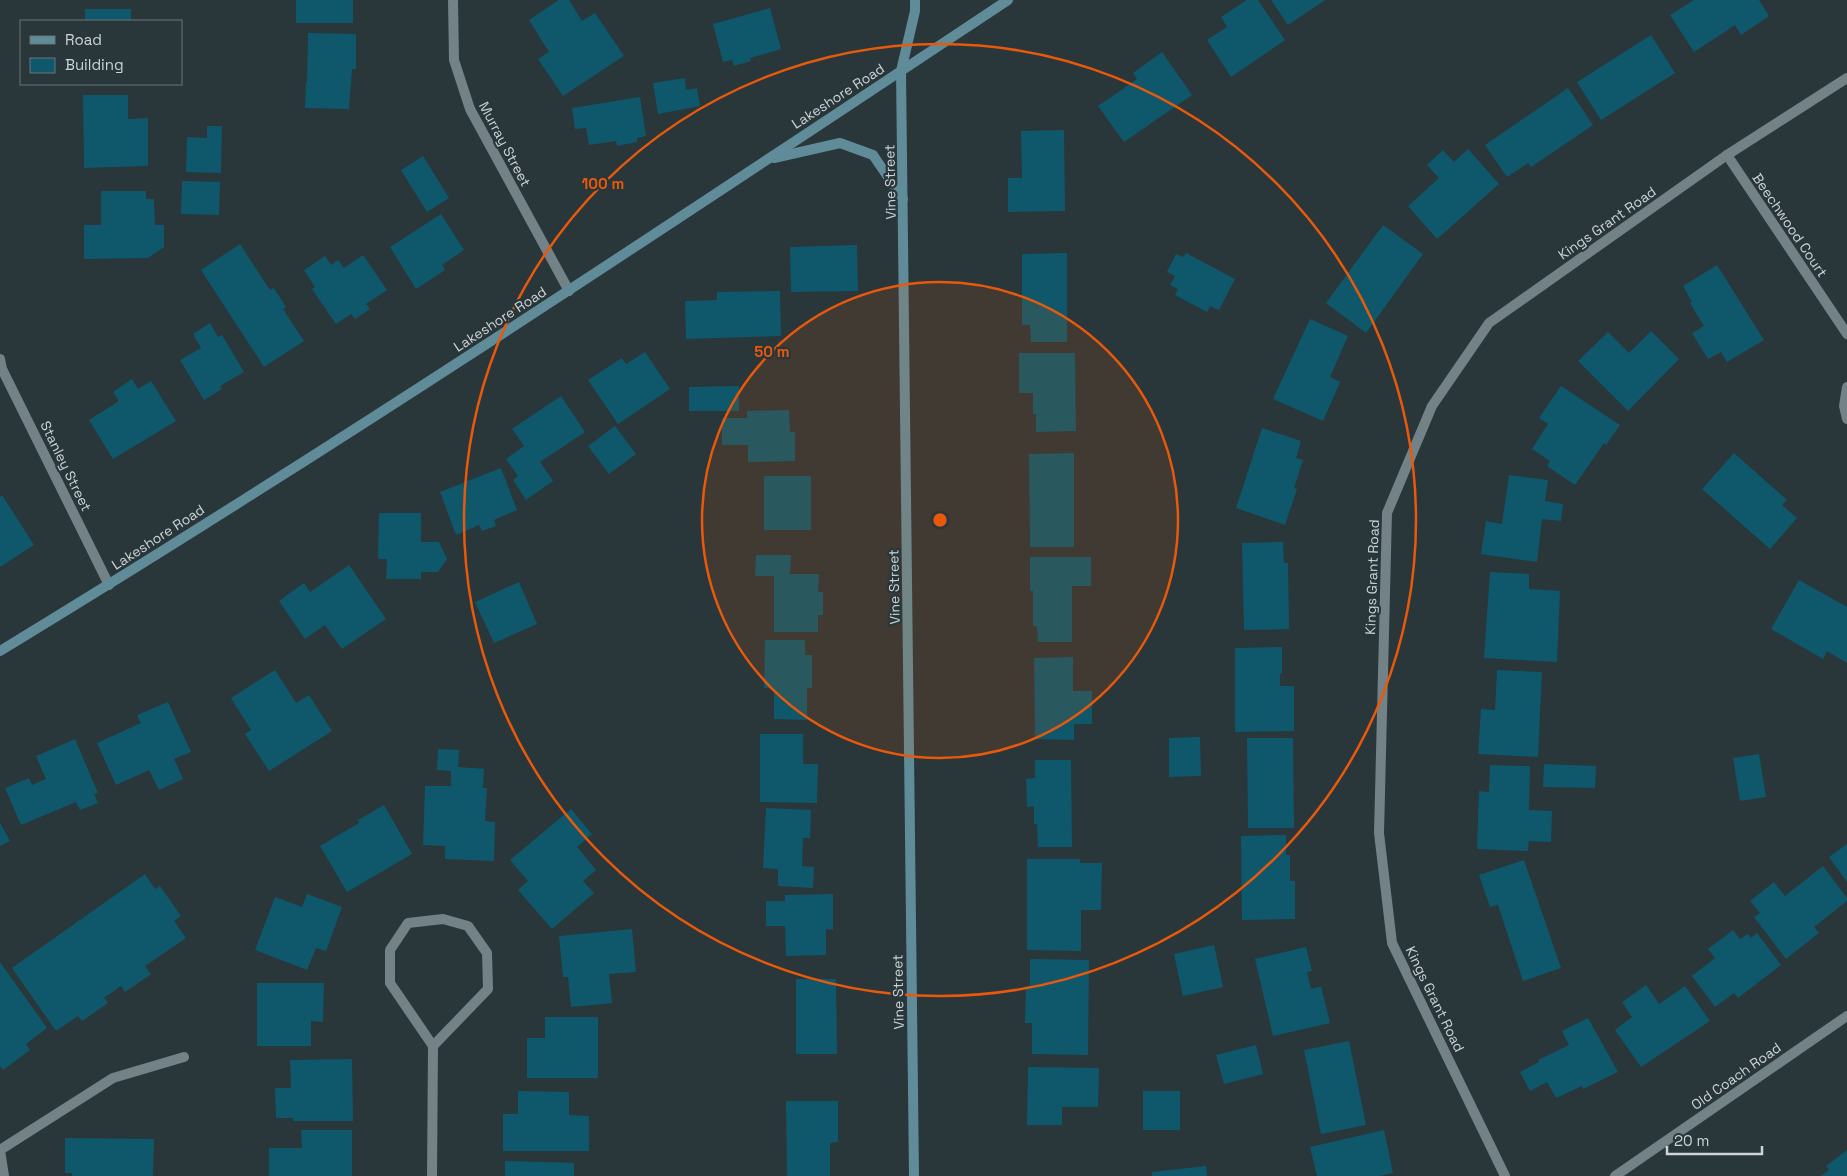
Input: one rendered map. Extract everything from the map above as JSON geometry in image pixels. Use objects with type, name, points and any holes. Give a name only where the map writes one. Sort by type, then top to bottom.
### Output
[{"type":"main road","name":"Vine Street","points":[[914,1176],[901,71],[915,12],[916,0]]},
{"type":"main road","name":"Lakeshore Road","points":[[0,651],[109,584],[569,291],[1008,0]]},
{"type":"main road","points":[[768,159],[840,143],[873,155],[904,200]]},
{"type":"street","name":"Murray Street","points":[[453,0],[454,60],[470,109],[569,291]]},
{"type":"street","name":"Kings Grant Road","points":[[1505,1176],[1392,943],[1379,833],[1387,513],[1432,406],[1489,323],[1727,155],[1847,78]]},
{"type":"street","name":"Beechwood Court","points":[[1727,155],[1847,334]]},
{"type":"street","name":"Stanley Street","points":[[0,359],[2,369],[109,584]]},
{"type":"street","points":[[1847,387],[1844,406],[1847,419]]},
{"type":"street","points":[[432,1176],[433,1046],[390,983],[390,950],[408,923],[443,919],[468,926],[487,953],[488,989],[433,1046]]},
{"type":"street","name":"Old Coach Road","points":[[1615,1176],[1847,1016]]},
{"type":"street","points":[[4,1176],[0,1150],[113,1078],[184,1058]]},
{"type":"building","points":[[296,0],[353,0],[353,23],[296,23]]},
{"type":"building","points":[[559,0],[569,0],[582,21],[595,13],[624,56],[563,96],[538,59],[549,52],[529,20]]},
{"type":"building","points":[[1247,0],[1258,0],[1285,40],[1231,77],[1207,40],[1227,27],[1221,17]]},
{"type":"building","points":[[1271,0],[1325,0],[1288,25]]},
{"type":"building","points":[[1694,0],[1759,0],[1769,16],[1741,35],[1735,25],[1694,52],[1670,15]]},
{"type":"building","points":[[770,8],[781,49],[750,58],[751,61],[734,66],[732,60],[723,62],[713,24]]},
{"type":"building","points":[[85,9],[131,9],[131,20],[85,20]]},
{"type":"building","points":[[308,33],[356,34],[356,69],[352,69],[349,109],[305,108]]},
{"type":"building","points":[[1651,35],[1675,73],[1601,120],[1577,82]]},
{"type":"building","points":[[1162,52],[1192,95],[1124,142],[1098,106],[1137,79],[1133,73]]},
{"type":"building","points":[[685,78],[686,90],[697,88],[700,106],[658,114],[653,83]]},
{"type":"building","points":[[1568,88],[1593,125],[1531,167],[1528,163],[1507,177],[1485,145]]},
{"type":"building","points":[[83,95],[128,95],[128,119],[148,118],[148,166],[84,168]]},
{"type":"building","points":[[640,97],[646,136],[637,138],[637,142],[617,146],[616,141],[589,145],[586,128],[575,129],[572,108]]},
{"type":"building","points":[[207,126],[222,126],[221,173],[186,172],[187,137],[207,138]]},
{"type":"building","points":[[1064,130],[1065,211],[1008,212],[1008,178],[1022,178],[1021,131]]},
{"type":"building","points":[[1468,149],[1499,184],[1437,239],[1408,206],[1439,178],[1427,165],[1443,150],[1454,162]]},
{"type":"building","points":[[423,156],[449,198],[427,212],[401,170]]},
{"type":"building","points":[[182,181],[220,182],[219,215],[181,214]]},
{"type":"building","points":[[101,191],[146,191],[146,199],[154,199],[155,225],[164,225],[164,247],[148,258],[84,259],[84,225],[101,225]]},
{"type":"building","points":[[441,214],[464,250],[442,265],[445,270],[416,289],[390,247]]},
{"type":"building","points":[[1383,225],[1423,254],[1366,333],[1326,303]]},
{"type":"building","points":[[240,244],[270,290],[274,288],[286,307],[283,309],[304,341],[264,367],[201,270]]},
{"type":"building","points":[[857,245],[858,291],[791,292],[790,247]]},
{"type":"building","points":[[1067,253],[1067,342],[1031,342],[1030,325],[1022,325],[1022,254]]},
{"type":"building","points":[[1186,253],[1235,279],[1219,310],[1210,306],[1207,312],[1175,295],[1178,289],[1170,285],[1175,276],[1167,272],[1176,254],[1183,257]]},
{"type":"building","points":[[363,255],[387,290],[366,304],[370,309],[355,319],[351,314],[336,324],[312,289],[315,287],[304,270],[325,256],[331,265],[338,260],[344,268]]},
{"type":"building","points":[[1717,265],[1764,340],[1727,362],[1721,352],[1708,359],[1692,333],[1704,326],[1690,303],[1692,302],[1683,286]]},
{"type":"building","points":[[780,291],[781,336],[686,339],[685,301],[717,300],[717,292]]},
{"type":"building","points":[[1310,319],[1348,336],[1330,377],[1340,382],[1323,421],[1273,399]]},
{"type":"building","points":[[210,323],[218,337],[222,335],[244,372],[220,386],[222,389],[204,400],[180,360],[201,348],[193,334]]},
{"type":"building","points":[[1651,331],[1679,359],[1628,411],[1578,361],[1608,332],[1629,353]]},
{"type":"building","points":[[645,352],[670,389],[618,424],[588,380],[622,358],[626,364]]},
{"type":"building","points":[[1019,353],[1075,353],[1076,431],[1036,432],[1036,414],[1033,414],[1033,393],[1019,393]]},
{"type":"building","points":[[132,379],[138,389],[151,381],[176,421],[113,459],[89,420],[119,401],[113,392]]},
{"type":"building","points":[[739,386],[739,411],[689,411],[689,387]]},
{"type":"building","points":[[1561,386],[1620,425],[1606,445],[1604,443],[1575,485],[1547,466],[1550,461],[1532,449],[1548,424],[1539,418]]},
{"type":"building","points":[[561,396],[585,432],[540,462],[553,481],[526,500],[513,480],[518,476],[506,459],[524,446],[512,429]]},
{"type":"building","points":[[789,410],[790,432],[795,432],[795,461],[748,462],[748,445],[722,445],[722,418],[747,418],[747,411]]},
{"type":"building","points":[[615,426],[636,454],[609,474],[588,446]]},
{"type":"building","points":[[1262,428],[1301,441],[1296,458],[1303,460],[1294,488],[1297,489],[1285,525],[1236,508]]},
{"type":"building","points":[[1074,453],[1074,547],[1030,547],[1029,454]]},
{"type":"building","points":[[1734,453],[1787,500],[1782,505],[1797,518],[1770,549],[1702,489]]},
{"type":"building","points":[[501,468],[517,510],[494,520],[496,526],[482,531],[479,525],[456,535],[440,492]]},
{"type":"building","points":[[1509,475],[1548,480],[1545,501],[1563,504],[1561,521],[1542,519],[1537,562],[1481,554],[1486,521],[1502,524]]},
{"type":"building","points":[[764,476],[811,476],[811,530],[764,530]]},
{"type":"building","points":[[2,495],[34,545],[0,567],[0,497]]},
{"type":"building","points":[[379,513],[421,513],[421,542],[439,542],[447,559],[438,572],[421,572],[421,579],[386,579],[387,559],[378,559]]},
{"type":"building","points":[[1283,542],[1284,563],[1288,563],[1289,629],[1244,630],[1242,543]]},
{"type":"building","points":[[756,555],[791,555],[790,574],[819,574],[818,592],[823,592],[823,615],[818,615],[818,632],[774,632],[774,576],[755,576]]},
{"type":"building","points":[[1030,557],[1091,557],[1091,586],[1072,586],[1072,642],[1038,642],[1037,626],[1033,626],[1033,591],[1030,591]]},
{"type":"building","points":[[349,565],[386,619],[342,649],[325,625],[305,639],[279,601],[304,583],[310,592]]},
{"type":"building","points":[[1490,572],[1529,574],[1529,589],[1560,591],[1557,662],[1484,658]]},
{"type":"building","points":[[1799,580],[1847,607],[1847,663],[1827,651],[1823,659],[1771,629]]},
{"type":"building","points":[[519,582],[537,624],[494,643],[475,602]]},
{"type":"building","points":[[765,640],[805,640],[805,655],[812,655],[812,688],[807,688],[807,720],[774,719],[774,688],[764,688]]},
{"type":"building","points":[[1282,647],[1280,686],[1294,686],[1294,731],[1235,732],[1235,648]]},
{"type":"building","points":[[1073,657],[1073,691],[1092,691],[1092,724],[1074,724],[1074,740],[1035,739],[1034,658]]},
{"type":"building","points":[[275,670],[296,703],[309,695],[332,731],[269,771],[245,734],[251,730],[231,698]]},
{"type":"building","points":[[1497,670],[1542,672],[1538,757],[1478,754],[1481,709],[1495,710]]},
{"type":"building","points":[[168,702],[191,752],[174,759],[183,779],[159,790],[149,770],[116,785],[97,743],[141,723],[137,715]]},
{"type":"building","points":[[760,734],[803,734],[803,764],[818,764],[817,803],[760,802]]},
{"type":"building","points":[[1200,737],[1201,776],[1169,777],[1169,738]]},
{"type":"building","points":[[1247,738],[1293,738],[1294,828],[1248,828]]},
{"type":"building","points":[[75,739],[98,793],[94,794],[98,803],[80,810],[76,802],[21,825],[5,788],[29,778],[32,785],[46,779],[36,756]]},
{"type":"building","points":[[438,749],[459,750],[458,767],[484,769],[483,788],[487,788],[485,821],[495,822],[494,861],[445,859],[445,846],[423,845],[425,786],[451,786],[451,771],[437,770]]},
{"type":"building","points":[[1759,754],[1766,797],[1740,801],[1733,758]]},
{"type":"building","points":[[1035,760],[1071,760],[1072,847],[1038,847],[1037,824],[1034,824],[1034,806],[1027,807],[1026,779],[1035,778]]},
{"type":"building","points":[[1544,764],[1596,766],[1595,788],[1543,787]]},
{"type":"building","points":[[1490,765],[1530,766],[1529,810],[1552,811],[1551,842],[1529,841],[1528,851],[1477,849],[1479,791],[1489,792]]},
{"type":"building","points":[[384,805],[412,854],[347,892],[320,846],[359,823],[358,820]]},
{"type":"building","points":[[766,808],[811,810],[810,838],[803,838],[802,866],[814,867],[813,888],[778,886],[778,869],[763,868]]},
{"type":"building","points":[[571,809],[592,834],[577,847],[596,870],[583,881],[594,893],[552,929],[518,890],[528,881],[510,860]]},
{"type":"building","points":[[0,823],[10,841],[0,846]]},
{"type":"building","points":[[1286,835],[1286,855],[1290,855],[1290,881],[1295,881],[1295,919],[1242,920],[1241,836]]},
{"type":"building","points":[[1847,844],[1847,882],[1829,857]]},
{"type":"building","points":[[1027,859],[1080,859],[1080,863],[1102,863],[1101,910],[1081,910],[1081,951],[1027,950]]},
{"type":"building","points":[[1524,860],[1561,968],[1523,981],[1498,905],[1490,907],[1479,875]]},
{"type":"building","points":[[1823,866],[1847,898],[1847,901],[1814,927],[1819,933],[1786,959],[1754,917],[1760,913],[1750,901],[1774,882],[1785,896]]},
{"type":"building","points":[[145,874],[155,889],[160,886],[181,916],[174,921],[186,938],[145,966],[151,974],[125,992],[121,986],[104,998],[108,1003],[82,1021],[78,1016],[56,1031],[12,968]]},
{"type":"building","points":[[307,894],[342,907],[326,951],[316,948],[307,970],[255,950],[275,897],[302,907]]},
{"type":"building","points":[[833,894],[833,930],[826,929],[826,955],[786,956],[785,926],[766,926],[766,901],[785,901],[785,895]]},
{"type":"building","points":[[632,929],[636,972],[609,974],[612,1003],[571,1007],[568,977],[563,977],[559,936]]},
{"type":"building","points":[[1733,930],[1740,939],[1748,934],[1751,938],[1757,933],[1781,965],[1738,998],[1734,993],[1715,1007],[1692,976],[1715,958],[1708,949]]},
{"type":"building","points":[[1214,945],[1223,987],[1183,996],[1174,954]]},
{"type":"building","points":[[1306,947],[1312,971],[1307,972],[1311,989],[1321,986],[1330,1023],[1273,1036],[1255,959]]},
{"type":"building","points":[[1030,959],[1089,960],[1088,1055],[1032,1054],[1032,1023],[1025,1023],[1026,986],[1030,986]]},
{"type":"building","points":[[0,962],[47,1028],[26,1044],[30,1050],[3,1070],[0,1066]]},
{"type":"building","points":[[796,979],[836,979],[837,1054],[796,1054]]},
{"type":"building","points":[[257,983],[324,983],[323,1022],[311,1021],[311,1046],[257,1046]]},
{"type":"building","points":[[1646,985],[1659,1004],[1685,986],[1710,1021],[1641,1067],[1615,1030],[1632,1017],[1622,1002]]},
{"type":"building","points":[[545,1017],[598,1017],[598,1078],[527,1078],[527,1038],[545,1038]]},
{"type":"building","points":[[1588,1018],[1618,1072],[1583,1089],[1582,1086],[1556,1098],[1547,1082],[1530,1091],[1520,1072],[1539,1062],[1538,1060],[1569,1045],[1562,1031]]},
{"type":"building","points":[[1349,1041],[1366,1125],[1321,1134],[1304,1050]]},
{"type":"building","points":[[1256,1045],[1263,1074],[1224,1084],[1216,1055]]},
{"type":"building","points":[[352,1059],[353,1121],[293,1121],[293,1118],[276,1118],[275,1088],[291,1088],[290,1060]]},
{"type":"building","points":[[1028,1067],[1099,1068],[1098,1107],[1062,1107],[1062,1125],[1027,1125]]},
{"type":"building","points":[[518,1091],[569,1092],[569,1115],[589,1116],[589,1151],[503,1151],[503,1114],[518,1114]]},
{"type":"building","points":[[1143,1091],[1180,1091],[1180,1130],[1143,1130]]},
{"type":"building","points":[[786,1101],[838,1101],[838,1142],[830,1143],[830,1176],[787,1176]]},
{"type":"building","points":[[301,1130],[352,1130],[352,1176],[269,1176],[269,1148],[302,1148]]},
{"type":"building","points":[[1384,1130],[1393,1173],[1379,1176],[1317,1176],[1310,1147]]},
{"type":"building","points":[[65,1138],[154,1139],[153,1176],[72,1176],[72,1173],[65,1173]]},
{"type":"building","points":[[1847,1150],[1847,1176],[1821,1176],[1829,1170],[1826,1166]]},
{"type":"building","points":[[505,1161],[574,1163],[574,1176],[505,1176]]},
{"type":"building","points":[[1206,1166],[1207,1176],[1152,1176],[1152,1172]]}]
